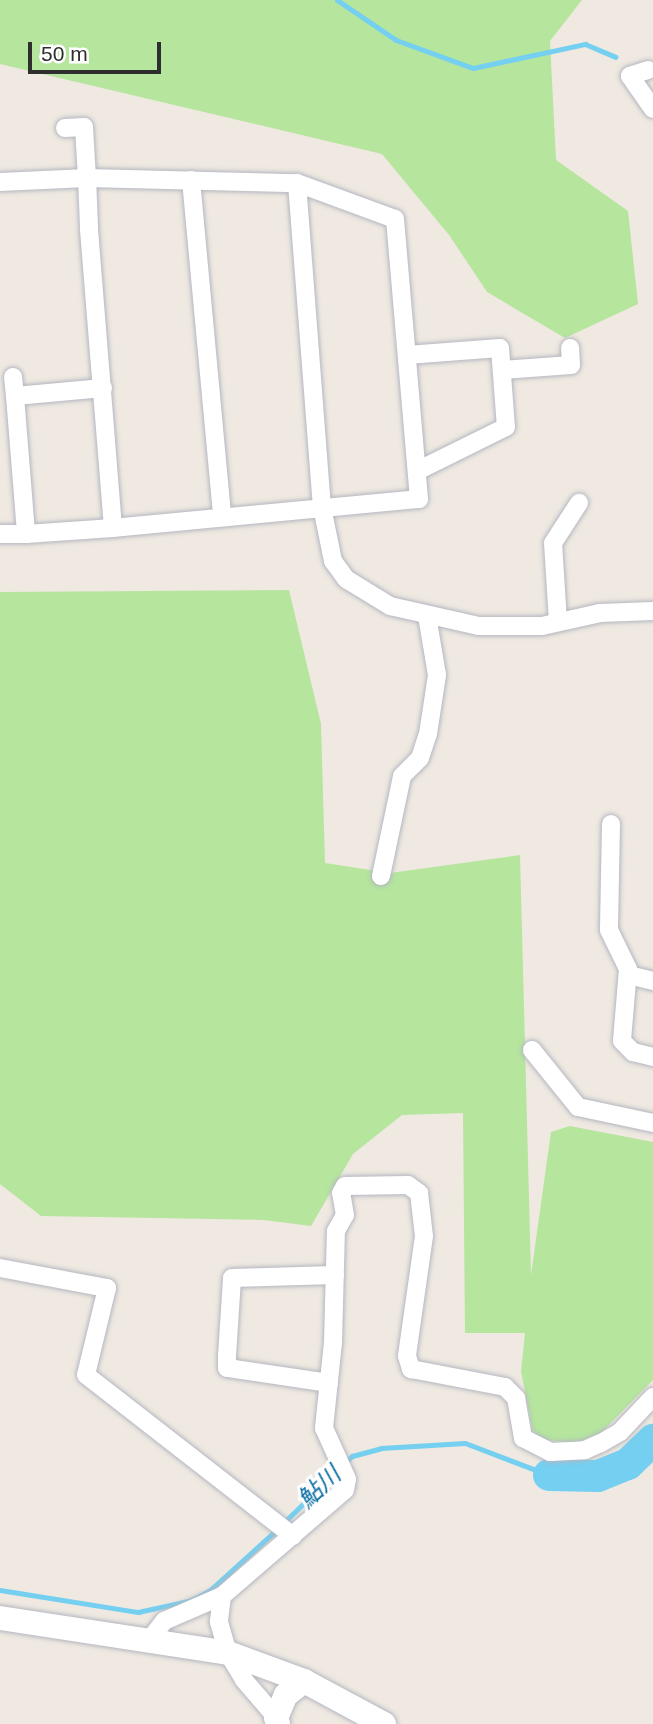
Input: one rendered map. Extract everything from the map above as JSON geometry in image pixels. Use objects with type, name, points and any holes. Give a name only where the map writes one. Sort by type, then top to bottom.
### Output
[{"type":"street","points":[[648,70],[629,76],[653,109]]},
{"type":"street","points":[[65,128],[84,127],[113,528]]},
{"type":"street","points":[[0,182],[87,178],[297,183],[395,219],[419,499],[113,528],[0,534]]},
{"type":"street","points":[[191,180],[222,517]]},
{"type":"street","points":[[297,183],[322,508],[333,561],[346,579],[390,606],[479,626],[558,622],[600,613],[653,611]]},
{"type":"street","points":[[407,355],[500,348],[502,370],[506,428],[417,471]]},
{"type":"street","points":[[502,370],[571,365],[570,348]]},
{"type":"street","points":[[13,377],[26,534]]},
{"type":"street","points":[[15,396],[103,388]]},
{"type":"street","points":[[558,622],[553,543],[579,503]]},
{"type":"street","points":[[381,876],[402,776],[420,758],[428,734],[437,675],[427,616]]},
{"type":"street","points":[[611,824],[609,930],[629,975],[622,1041],[633,1052],[653,1057]]},
{"type":"street","points":[[629,975],[653,981]]},
{"type":"street","points":[[532,1050],[578,1107],[653,1123]]},
{"type":"street","points":[[147,1643],[164,1621],[222,1596],[285,1530],[345,1490],[342,1471],[324,1435],[337,1231],[345,1215],[343,1187],[413,1186],[419,1194],[424,1236],[407,1356],[411,1369],[505,1387],[516,1398],[523,1438],[550,1452],[585,1450],[601,1443],[620,1432],[653,1397]]},
{"type":"street","points":[[0,1268],[107,1288],[86,1375],[285,1530]]},
{"type":"street","points":[[329,1383],[227,1368],[227,1356],[232,1278],[335,1275]]},
{"type":"street","points":[[222,1596],[219,1622],[228,1653],[279,1721]]},
{"type":"street","points":[[0,1618],[147,1643],[228,1653],[304,1681],[384,1724]]},
{"type":"street","points":[[279,1721],[286,1695],[304,1681]]},
{"type":"green space","points":[[0,0],[582,0],[550,41],[556,160],[628,211],[638,304],[565,338],[487,292],[449,235],[382,154],[0,64]]},
{"type":"green space","points":[[289,590],[321,724],[325,863],[390,873],[520,855],[531,1275],[551,1132],[570,1126],[653,1142],[653,1380],[601,1433],[576,1443],[538,1439],[532,1428],[521,1371],[525,1333],[465,1333],[463,1113],[402,1115],[353,1154],[311,1226],[264,1220],[41,1216],[0,1184],[0,592]]},
{"type":"waterway","points":[[337,0],[396,40],[473,68],[585,44],[615,57]]},
{"type":"waterway","name":"鮎川","points":[[549,1475],[598,1476],[628,1464],[653,1440]]},
{"type":"waterway","name":"鮎川","points":[[0,1590],[138,1612],[192,1600],[210,1590],[352,1456],[381,1448],[465,1443],[549,1475]]}]
